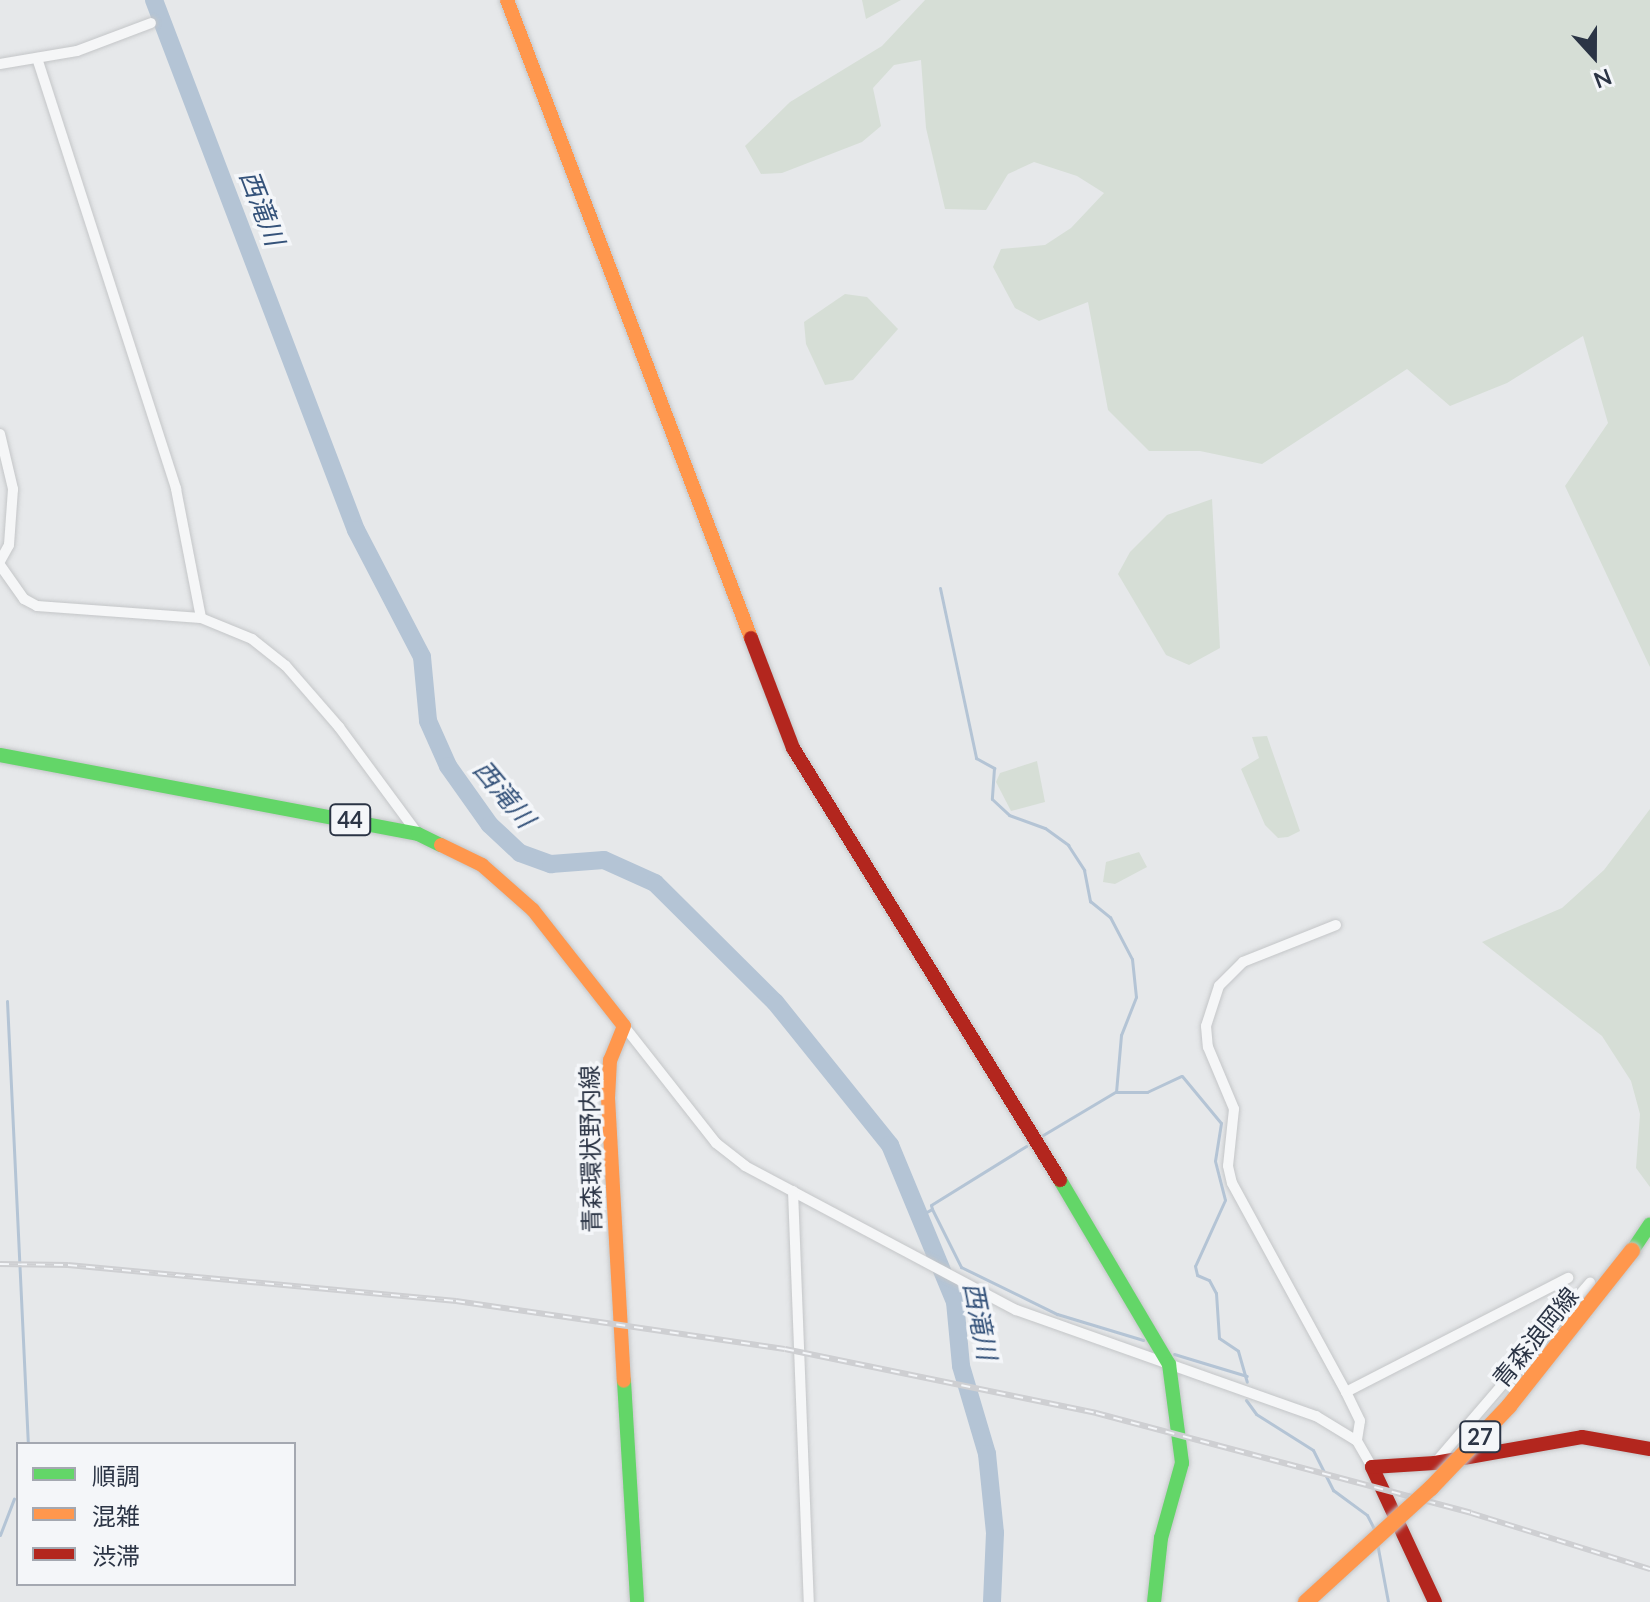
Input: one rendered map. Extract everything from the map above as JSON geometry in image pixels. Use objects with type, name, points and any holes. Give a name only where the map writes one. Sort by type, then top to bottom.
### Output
[{"type":"street","points":[[507,0],[793,748],[1149,1323],[1169,1364],[1182,1463],[1161,1538],[1154,1602]]},
{"type":"street","points":[[0,64],[77,51],[151,23]]},
{"type":"street","points":[[37,58],[176,489],[201,618]]},
{"type":"street","points":[[0,434],[13,489],[9,545],[0,563],[24,599],[37,606],[201,618],[252,639],[286,666],[339,727],[418,834]]},
{"type":"street","name":"44","points":[[0,755],[418,834],[482,865],[503,882],[572,955],[624,1026]]},
{"type":"street","points":[[1336,925],[1243,962],[1219,986],[1206,1026],[1208,1047],[1234,1109],[1228,1166],[1232,1183],[1346,1392],[1360,1421],[1357,1441]]},
{"type":"street","points":[[624,1026],[716,1143],[793,1191],[1037,1319],[1316,1416],[1357,1441],[1435,1602]]},
{"type":"street","name":"青森環状野内線","points":[[624,1026],[610,1060],[608,1098],[637,1602]]},
{"type":"street","points":[[793,1191],[809,1602]]},
{"type":"street","name":"青森浪岡線","points":[[1306,1602],[1431,1488],[1509,1406],[1650,1224]]},
{"type":"street","points":[[1346,1392],[1568,1278]]},
{"type":"street","points":[[1435,1463],[1590,1283]]},
{"type":"street","points":[[1372,1467],[1435,1463],[1582,1437],[1650,1449]]},
{"type":"shaded area","points":[[862,0],[901,0],[866,19]]},
{"type":"shaded area","points":[[925,0],[1650,0],[1650,667],[1565,486],[1608,423],[1583,336],[1507,383],[1450,406],[1407,369],[1262,464],[1200,451],[1149,451],[1108,410],[1088,302],[1039,321],[1015,308],[993,267],[1001,249],[1045,245],[1071,228],[1104,193],[1077,176],[1034,162],[1008,174],[986,210],[945,209],[926,128],[921,60],[894,65],[873,88],[881,126],[862,142],[782,173],[761,174],[745,146],[790,102],[882,46]]},
{"type":"shaded area","points":[[845,294],[867,297],[898,329],[853,380],[825,385],[806,344],[804,322]]},
{"type":"shaded area","points":[[1212,499],[1220,648],[1189,665],[1166,655],[1118,574],[1130,552],[1167,515]]},
{"type":"shaded area","points":[[1267,736],[1300,831],[1288,837],[1278,838],[1265,825],[1241,769],[1259,758],[1252,737]]},
{"type":"shaded area","points":[[1037,761],[1045,802],[1011,811],[996,782],[1000,773]]},
{"type":"shaded area","points":[[1650,809],[1650,1187],[1636,1168],[1640,1114],[1631,1081],[1602,1036],[1482,942],[1562,908],[1604,870]]},
{"type":"shaded area","points":[[1139,852],[1147,867],[1115,884],[1103,882],[1106,862]]},
{"type":"waterway","name":"西滝川","points":[[154,0],[356,530],[422,657],[428,721],[448,766],[490,825],[520,853],[551,864],[604,860],[655,883],[775,1002],[890,1145],[955,1302],[961,1366],[987,1454],[995,1533],[992,1602]]},
{"type":"waterway","points":[[940,588],[976,758],[994,768],[992,799],[1009,815],[1045,828],[1068,845],[1084,870],[1090,901],[1110,917],[1132,959],[1136,997],[1121,1035],[1116,1092],[1147,1092],[1182,1076],[1221,1123],[1215,1161],[1225,1200],[1195,1266],[1197,1275],[1209,1280],[1216,1293],[1219,1338],[1238,1351],[1247,1382]]},
{"type":"waterway","points":[[7,1001],[28,1442]]},
{"type":"waterway","points":[[1043,1135],[1115,1092]]},
{"type":"waterway","points":[[932,1209],[931,1205],[1026,1146]]},
{"type":"waterway","points":[[923,1214],[932,1209],[961,1267],[1057,1314],[1143,1340]]},
{"type":"waterway","points":[[1174,1354],[1247,1376]]},
{"type":"waterway","points":[[1246,1400],[1256,1414],[1313,1450],[1333,1490],[1367,1515],[1375,1531]]},
{"type":"waterway","points":[[0,1535],[14,1499]]},
{"type":"waterway","points":[[1377,1543],[1388,1602]]},
{"type":"railway","points":[[0,1264],[68,1265],[456,1301],[785,1349],[1096,1413],[1471,1513],[1650,1569]]},
{"type":"traffic: fast","points":[[0,755],[418,834],[441,845]]},
{"type":"traffic: fast","points":[[1060,1180],[1169,1364],[1182,1463],[1161,1538],[1154,1602]]},
{"type":"traffic: fast","points":[[1632,1251],[1650,1224]]},
{"type":"traffic: fast","points":[[624,1381],[637,1602]]},
{"type":"traffic: slow","points":[[507,0],[751,638]]},
{"type":"traffic: slow","points":[[441,845],[482,865],[533,910],[624,1026],[610,1060],[608,1098],[624,1381]]},
{"type":"traffic: slow","points":[[1306,1602],[1431,1488],[1509,1406],[1632,1251]]},
{"type":"traffic: jam","points":[[751,638],[793,748],[1060,1180]]},
{"type":"traffic: jam","points":[[1435,1602],[1372,1467],[1435,1463],[1582,1437],[1650,1449]]}]
